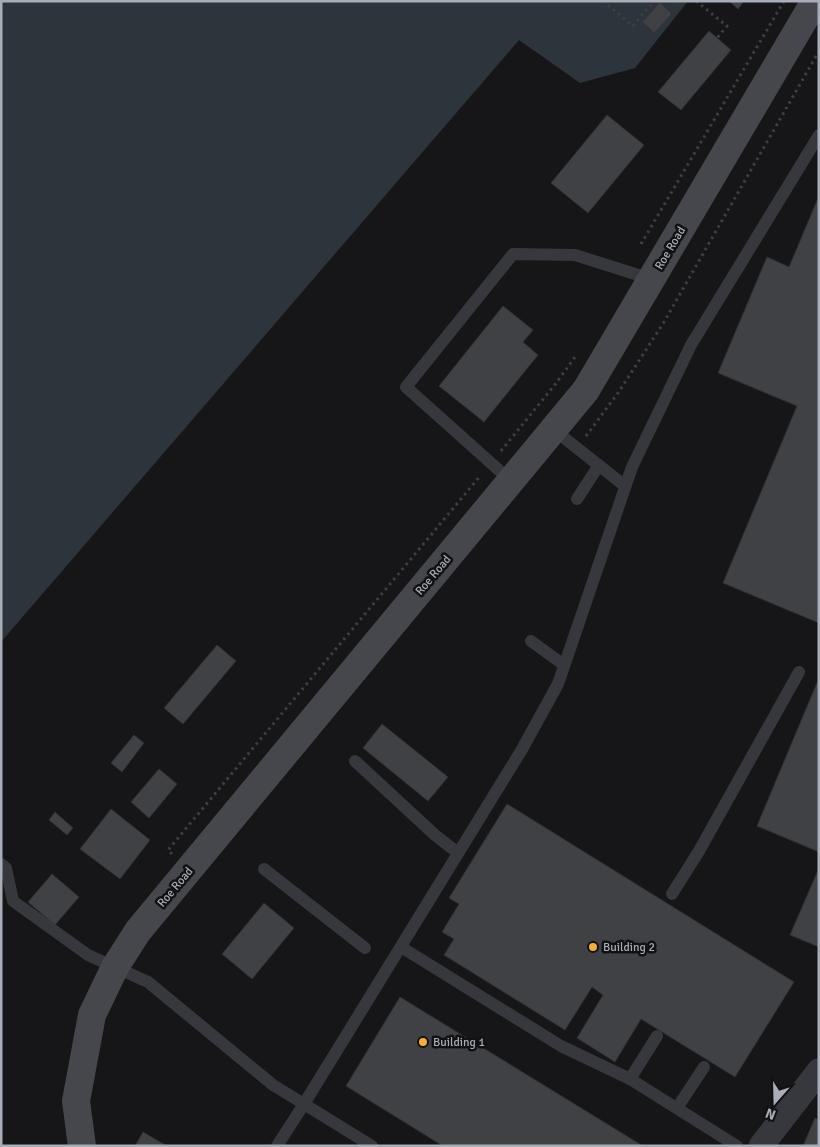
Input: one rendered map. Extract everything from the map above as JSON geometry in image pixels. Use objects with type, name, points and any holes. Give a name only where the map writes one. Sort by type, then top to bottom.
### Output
[{"type":"main road","name":"Roe Road","points":[[82,1146],[76,1101],[92,1014],[115,967],[138,931],[586,390],[815,1]]},
{"type":"street","points":[[761,1146],[819,1071]]},
{"type":"lane","points":[[277,1146],[521,751],[558,684],[625,486],[691,345],[819,135]]},
{"type":"lane","points":[[511,481],[406,388],[513,254],[574,255],[651,279]]},
{"type":"lane","points":[[553,429],[625,486]]},
{"type":"lane","points":[[577,499],[599,465]]},
{"type":"lane","points":[[531,641],[564,665]]},
{"type":"lane","points":[[672,894],[699,851],[799,672]]},
{"type":"lane","points":[[355,760],[435,835],[458,853]]},
{"type":"lane","points":[[1,864],[6,868],[13,901],[88,955],[148,982],[273,1084],[372,1146]]},
{"type":"lane","points":[[264,869],[365,948]]},
{"type":"lane","points":[[401,947],[561,1046],[630,1079],[737,1146]]},
{"type":"lane","points":[[630,1079],[657,1036]]},
{"type":"lane","points":[[677,1108],[704,1067]]},
{"type":"path","points":[[603,1],[633,26],[654,1]]},
{"type":"path","points":[[696,1],[727,26],[717,38]]},
{"type":"path","points":[[576,448],[618,393],[664,322],[819,51]]},
{"type":"shaded area","points":[[1,1],[688,1],[635,68],[580,83],[519,40],[1,642]]},
{"type":"building","points":[[729,1],[744,1],[738,9]]},
{"type":"building","points":[[660,2],[672,14],[654,33],[642,22]]},
{"type":"building","points":[[709,31],[731,50],[681,110],[658,92]]},
{"type":"building","points":[[607,115],[644,145],[588,213],[551,183]]},
{"type":"building","points":[[819,196],[819,623],[723,583],[797,406],[718,373],[767,257],[789,267]]},
{"type":"building","points":[[503,306],[533,330],[523,342],[538,355],[484,422],[439,386]]},
{"type":"building","points":[[217,645],[236,661],[183,724],[164,708]]},
{"type":"building","points":[[819,678],[819,852],[757,826]]},
{"type":"building","points":[[382,724],[448,777],[428,801],[363,748]]},
{"type":"building","points":[[134,735],[144,743],[122,772],[111,763]]},
{"type":"building","points":[[159,769],[177,784],[149,818],[131,802]]},
{"type":"building","name":"Building 2","points":[[507,804],[794,982],[735,1077],[641,1019],[615,1062],[577,1038],[603,995],[592,987],[565,1030],[444,955],[454,939],[442,932],[459,904],[449,898]]},
{"type":"building","points":[[111,809],[150,840],[120,879],[80,849]]},
{"type":"building","points":[[55,812],[73,828],[67,835],[49,820]]},
{"type":"building","points":[[819,868],[819,947],[790,935]]},
{"type":"building","points":[[52,874],[79,897],[55,925],[28,902]]},
{"type":"building","points":[[264,903],[294,928],[252,979],[222,954]]},
{"type":"building","name":"Building 1","points":[[400,997],[643,1146],[443,1146],[346,1086]]},
{"type":"building","points":[[815,1118],[819,1120],[819,1146],[803,1146]]},
{"type":"building","points":[[143,1132],[167,1146],[135,1146]]},
{"type":"place","name":"Building 2","points":[[593,947]]},
{"type":"place","name":"Building 1","points":[[423,1042]]}]
